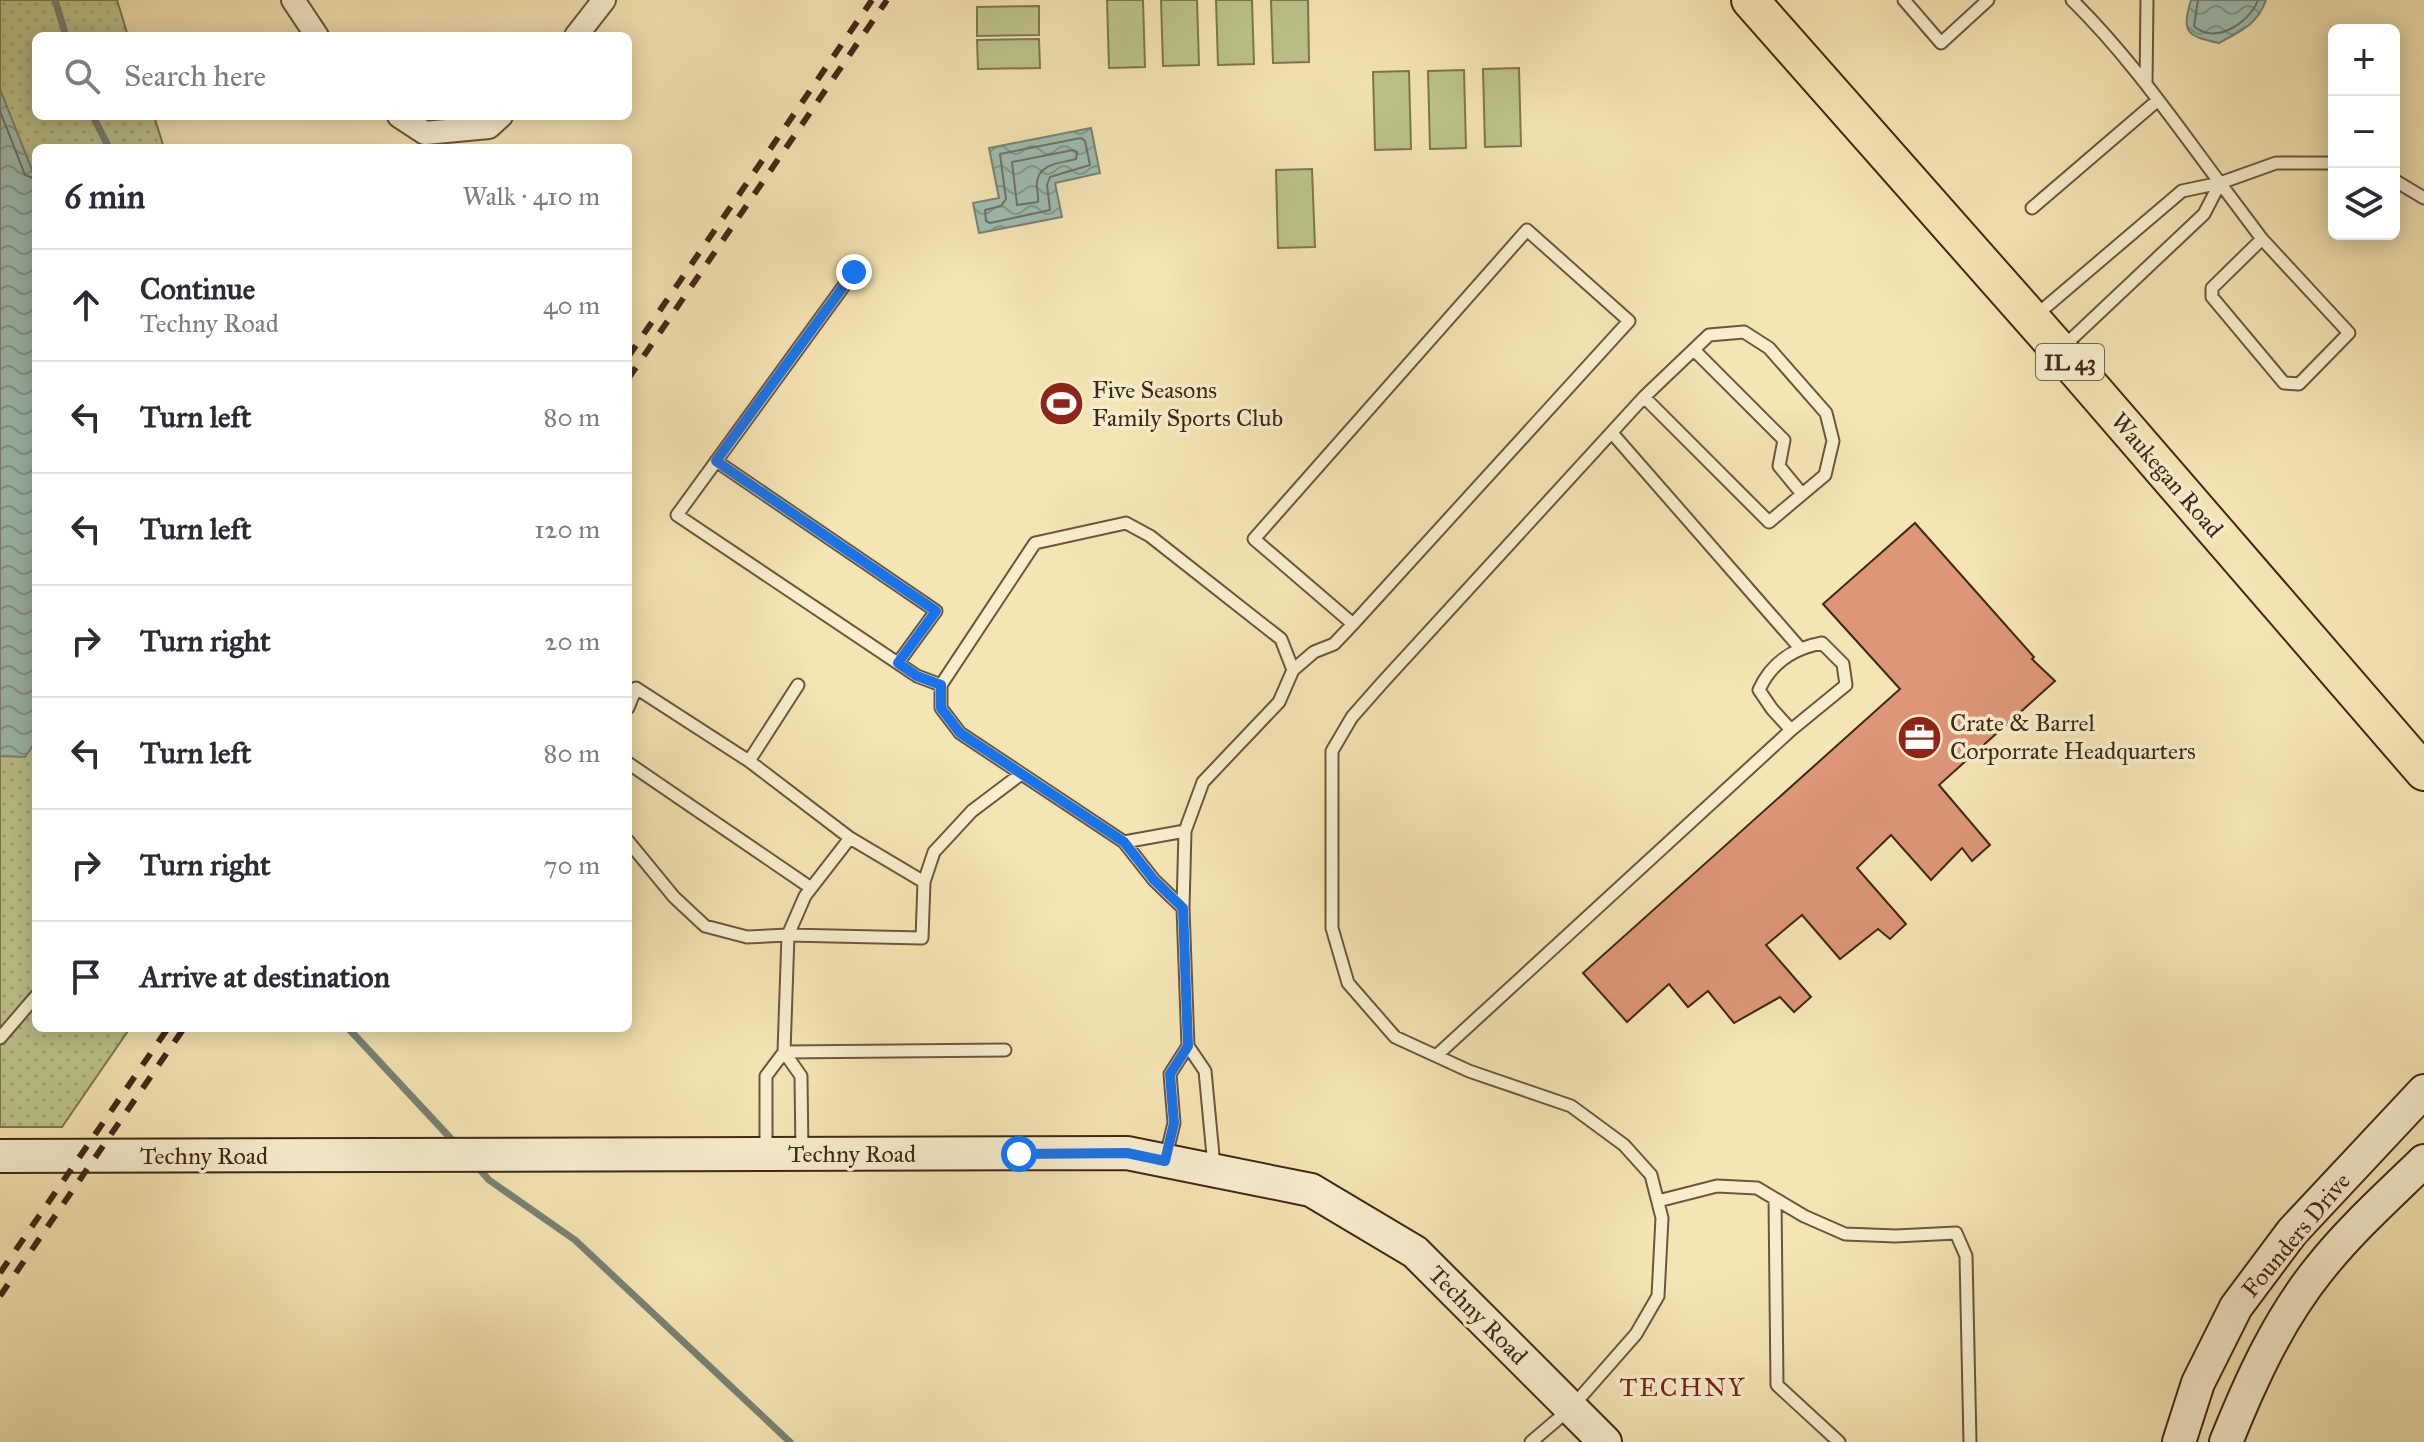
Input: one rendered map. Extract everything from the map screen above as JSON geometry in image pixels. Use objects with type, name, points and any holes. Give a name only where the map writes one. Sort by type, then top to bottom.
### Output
[{"type":"main road","name":"Waukegan Road","points":[[1750,0],[2060,351],[2424,772]]},
{"type":"main road","name":"Founders Drive","points":[[2179,1442],[2198,1383],[2236,1307],[2292,1232],[2424,1091]]},
{"type":"main road","name":"Techny Road","points":[[0,1156],[1127,1153],[1311,1190],[1415,1252],[1605,1442]]},
{"type":"main road","name":"Founders Drive","points":[[2226,1442],[2267,1348],[2320,1268],[2367,1216],[2424,1161]]},
{"type":"street","points":[[293,0],[314,32]]},
{"type":"street","points":[[579,32],[604,0]]},
{"type":"street","points":[[403,120],[424,140],[489,127],[497,120]]},
{"type":"lane","points":[[1904,0],[1941,43],[1988,0]]},
{"type":"lane","points":[[2072,0],[2096,23],[2146,84],[2262,239],[2349,333],[2299,384],[2284,383],[2212,297],[2212,288],[2262,239]]},
{"type":"lane","points":[[2146,84],[2147,0]]},
{"type":"lane","points":[[2032,208],[2158,100]]},
{"type":"lane","points":[[2032,319],[2182,191],[2220,183],[2276,163],[2328,163]]},
{"type":"lane","points":[[2060,351],[2204,214],[2220,183]]},
{"type":"lane","points":[[2400,184],[2424,198]]},
{"type":"lane","points":[[1215,1171],[1205,1071],[1188,1046],[1183,908],[1185,831],[1203,782],[1279,702],[1293,670],[1314,652],[1334,644],[1353,624],[1629,321],[1527,230],[1254,539],[1353,624]]},
{"type":"lane","points":[[854,272],[677,515],[917,676],[941,685]]},
{"type":"lane","points":[[1531,1442],[1571,1408],[1636,1334],[1658,1296],[1662,1218],[1651,1175],[1624,1145],[1571,1106],[1469,1071],[1395,1037],[1348,983],[1332,928],[1332,751],[1352,717],[1382,683],[1644,397],[1709,335],[1744,332],[1769,348],[1826,413],[1833,441],[1825,475],[1769,522],[1644,397]]},
{"type":"lane","points":[[1694,350],[1784,440],[1779,466],[1802,494]]},
{"type":"lane","points":[[1612,433],[1799,647]]},
{"type":"lane","points":[[716,461],[936,611],[898,663]]},
{"type":"lane","points":[[1183,908],[1154,880],[1124,842],[960,733],[941,708],[941,685],[1035,543],[1126,523],[1150,536],[1281,639],[1293,670]]},
{"type":"lane","points":[[1436,1056],[1791,730],[1846,685],[1843,664],[1822,643],[1799,647],[1765,675],[1759,690],[1791,730]]},
{"type":"lane","points":[[749,761],[798,685]]},
{"type":"lane","points":[[632,698],[636,688],[749,761],[850,838],[924,882]]},
{"type":"lane","points":[[632,766],[811,888]]},
{"type":"lane","points":[[632,846],[674,897],[705,926],[747,937],[922,938],[924,882],[934,852],[972,811],[1021,774]]},
{"type":"lane","points":[[1124,842],[1185,831]]},
{"type":"lane","points":[[766,1154],[766,1076],[784,1052],[788,935],[811,888],[850,838]]},
{"type":"lane","points":[[0,1038],[32,1001]]},
{"type":"lane","points":[[1165,1161],[1174,1123],[1170,1074],[1188,1046]]},
{"type":"lane","points":[[784,1052],[1005,1050]]},
{"type":"lane","points":[[784,1052],[801,1076],[802,1154]]},
{"type":"lane","points":[[1658,1201],[1717,1186],[1757,1188],[1804,1216],[1845,1234],[1896,1236],[1956,1233],[1966,1256],[1970,1442]]},
{"type":"lane","points":[[1775,1199],[1777,1385],[1839,1442]]},
{"type":"green space","points":[[0,0],[117,0],[127,32],[32,32],[32,120],[155,120],[163,144],[32,144],[32,1032],[127,1032],[62,1127],[0,1127]]},
{"type":"green space","points":[[1107,0],[1143,0],[1145,67],[1109,68]]},
{"type":"green space","points":[[1161,0],[1197,0],[1199,65],[1163,66]]},
{"type":"green space","points":[[1216,0],[1252,0],[1254,64],[1218,65]]},
{"type":"green space","points":[[1271,0],[1308,0],[1309,62],[1273,63]]},
{"type":"green space","points":[[1039,6],[1039,35],[977,36],[977,7]]},
{"type":"green space","points":[[1039,39],[1040,68],[978,69],[977,40]]},
{"type":"green space","points":[[1519,68],[1521,146],[1485,147],[1483,69]]},
{"type":"green space","points":[[1464,70],[1466,148],[1430,149],[1428,71]]},
{"type":"green space","points":[[1409,71],[1411,149],[1375,150],[1373,72]]},
{"type":"green space","points":[[1312,169],[1315,247],[1278,248],[1276,170]]},
{"type":"water","points":[[2191,0],[2266,0],[2253,21],[2219,43],[2200,38],[2189,31],[2187,20]]},
{"type":"water","points":[[0,89],[32,170],[32,747],[25,757],[0,756]]},
{"type":"water","points":[[1091,128],[1100,173],[1055,183],[1062,217],[979,233],[973,203],[999,198],[989,148]]},
{"type":"building","name":"Crate & Barrel Corporrate Headquarters","points":[[1915,523],[2034,657],[2032,659],[2055,681],[1939,785],[1990,845],[1972,861],[1962,848],[1931,880],[1891,835],[1857,868],[1906,924],[1890,939],[1878,929],[1840,959],[1802,915],[1766,945],[1811,997],[1794,1012],[1780,997],[1734,1023],[1708,991],[1688,1007],[1669,984],[1627,1022],[1583,973],[1900,689],[1823,604]]},
{"type":"waterway","points":[[55,0],[65,32]]},
{"type":"waterway","points":[[95,120],[107,144]]},
{"type":"waterway","points":[[352,1032],[455,1143]]},
{"type":"waterway","points":[[475,1164],[489,1180],[575,1240],[790,1442]]},
{"type":"railway","points":[[632,351],[872,0]]},
{"type":"railway","points":[[632,373],[887,0]]},
{"type":"railway","points":[[0,1273],[165,1032]]},
{"type":"railway","points":[[0,1296],[181,1032]]},
{"type":"place","name":"Five Seasons Family Sports Club","points":[[1061,404]]},
{"type":"place","name":"Crate & Barrel Corporrate Headquarters","points":[[1919,737]]},
{"type":"district","name":"TECHNY","points":[[1683,1387]]},
{"type":"route","points":[[854,272],[716,461],[936,611],[898,663],[917,676],[941,685],[941,708],[960,733],[1124,842],[1154,880],[1183,908],[1188,1046],[1170,1074],[1174,1123],[1165,1161],[1127,1153],[1019,1154]]}]
